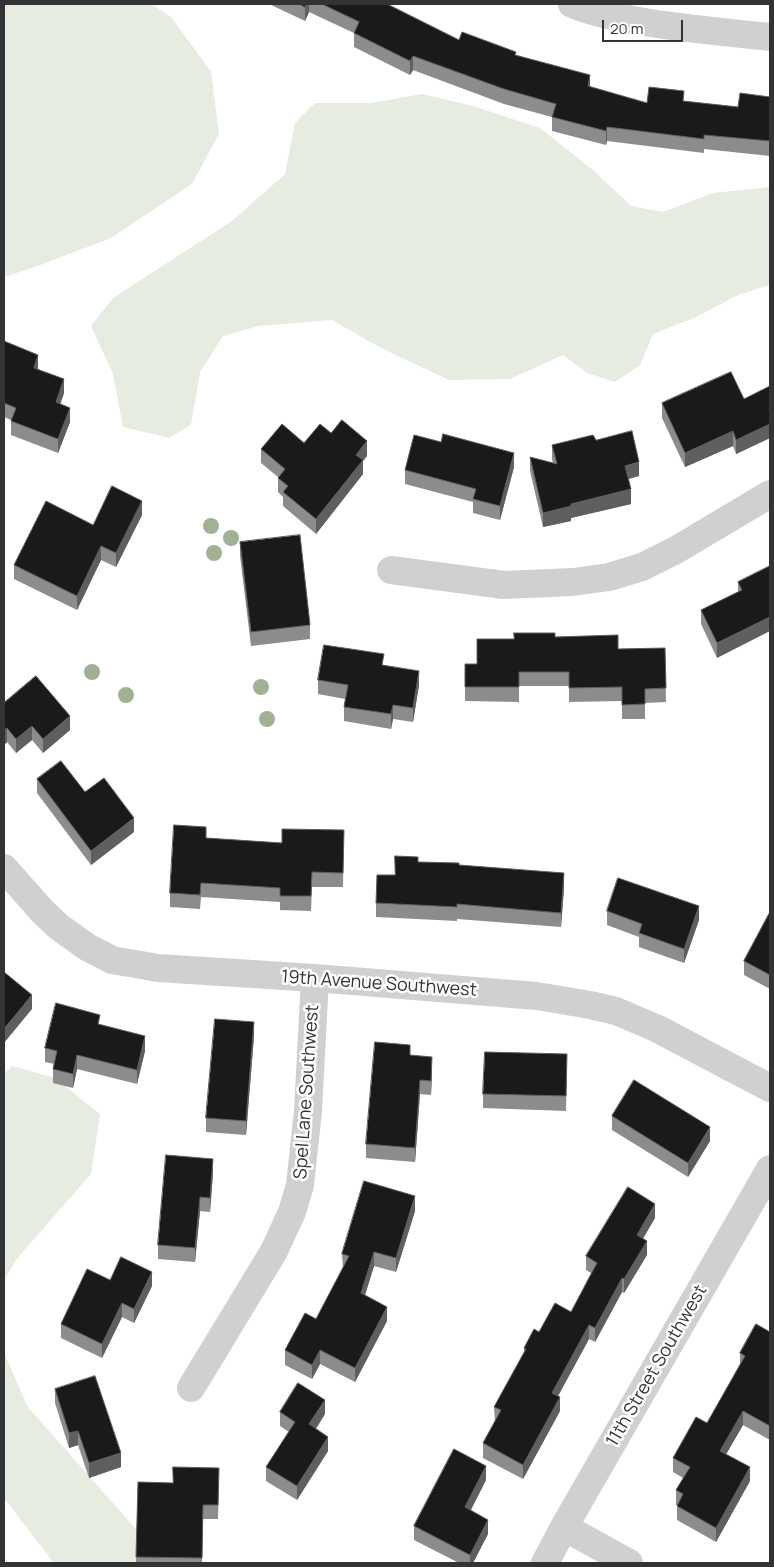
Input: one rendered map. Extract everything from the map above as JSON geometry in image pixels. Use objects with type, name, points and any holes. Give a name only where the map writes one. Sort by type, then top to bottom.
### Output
[{"type":"street","points":[[572,4],[610,16],[664,25],[770,37]]},
{"type":"street","points":[[391,570],[504,585],[573,582],[609,577],[642,567],[676,550],[770,494]]},
{"type":"street","name":"19th Avenue Southwest","points":[[4,868],[42,911],[59,927],[112,960],[158,968],[315,978],[537,996],[590,1004],[658,1029],[770,1088]]},
{"type":"street","name":"Spel Lane Southwest","points":[[191,1388],[274,1250],[292,1212],[298,1194],[308,1111],[315,978]]},
{"type":"street","name":"11th Street Southwest","points":[[545,1563],[770,1169]]},
{"type":"street","points":[[564,1527],[629,1563]]},
{"type":"shaded area","points":[[4,4],[152,4],[172,18],[211,72],[219,134],[192,184],[111,238],[4,277]]},
{"type":"shaded area","points":[[422,94],[473,106],[540,128],[593,170],[631,206],[663,212],[713,193],[770,187],[770,285],[738,295],[696,317],[653,334],[640,365],[615,382],[587,373],[563,355],[510,379],[449,380],[381,348],[332,320],[259,326],[223,336],[200,372],[191,425],[169,438],[123,427],[113,374],[91,326],[113,298],[232,221],[285,174],[295,123],[315,103],[370,103]]},
{"type":"shaded area","points":[[12,1066],[55,1078],[100,1114],[91,1174],[15,1261],[4,1281],[4,1074]]},
{"type":"shaded area","points":[[4,1352],[27,1406],[166,1563],[54,1563],[4,1498]]},
{"type":"building","points":[[322,4],[387,4],[459,40],[462,32],[516,52],[515,55],[590,75],[588,86],[647,103],[649,87],[684,91],[683,101],[738,107],[740,93],[770,97],[770,141],[704,135],[704,139],[607,127],[606,131],[552,117],[556,104],[504,89],[413,56],[410,61],[354,33],[359,22]]},
{"type":"building","points":[[4,341],[38,355],[34,368],[64,379],[56,402],[70,408],[58,439],[11,421],[16,408],[4,403]]},
{"type":"building","points":[[731,372],[744,399],[770,386],[770,424],[736,440],[733,431],[685,453],[662,403]]},
{"type":"building","points":[[342,420],[367,441],[356,455],[363,460],[316,519],[283,492],[288,486],[278,478],[285,469],[261,449],[282,424],[304,443],[320,424],[331,433]]},
{"type":"building","points":[[632,431],[639,462],[625,466],[631,489],[543,513],[530,457],[557,464],[552,445],[593,435],[596,440]]},
{"type":"building","points":[[443,434],[514,453],[500,506],[473,499],[476,489],[405,470],[414,435],[441,442]]},
{"type":"building","points":[[112,486],[142,501],[116,553],[101,546],[77,596],[14,565],[46,501],[93,525]]},
{"type":"building","points":[[300,535],[310,625],[251,632],[240,542]]},
{"type":"building","points":[[770,566],[770,617],[717,643],[701,610],[742,590],[738,582]]},
{"type":"building","points":[[514,633],[555,633],[555,637],[618,635],[618,649],[665,648],[666,688],[645,689],[645,704],[622,705],[622,687],[569,688],[569,672],[519,672],[519,687],[465,687],[465,664],[477,664],[477,639],[514,639]]},
{"type":"building","points":[[324,645],[384,654],[382,665],[419,671],[413,708],[393,705],[391,714],[344,707],[348,685],[318,680]]},
{"type":"building","points":[[36,676],[70,716],[43,739],[32,726],[16,739],[7,728],[4,730],[4,703]]},
{"type":"building","points":[[61,761],[85,792],[104,778],[134,818],[91,851],[37,779]]},
{"type":"building","points":[[174,825],[206,827],[206,838],[282,843],[282,829],[344,830],[343,873],[312,872],[311,896],[280,896],[280,888],[201,883],[200,895],[170,893]]},
{"type":"building","points":[[395,856],[418,857],[418,862],[459,863],[459,865],[564,873],[561,913],[457,904],[457,907],[376,903],[377,875],[395,875]]},
{"type":"building","points":[[618,878],[699,906],[684,949],[639,933],[642,924],[607,911]]},
{"type":"building","points":[[770,912],[770,975],[744,961]]},
{"type":"building","points":[[4,972],[32,995],[4,1029]]},
{"type":"building","points":[[56,1003],[100,1015],[98,1024],[145,1036],[137,1070],[77,1055],[73,1074],[53,1069],[57,1051],[45,1048]]},
{"type":"building","points":[[215,1019],[254,1022],[246,1121],[206,1118]]},
{"type":"building","points":[[375,1042],[410,1045],[410,1055],[432,1057],[431,1081],[420,1080],[415,1148],[366,1144]]},
{"type":"building","points":[[485,1052],[567,1054],[566,1096],[483,1094]]},
{"type":"building","points":[[634,1080],[710,1127],[688,1163],[612,1116]]},
{"type":"building","points":[[166,1155],[213,1159],[210,1198],[200,1197],[195,1248],[158,1245]]},
{"type":"building","points":[[364,1181],[415,1196],[396,1258],[374,1252],[361,1293],[387,1307],[355,1368],[320,1350],[312,1365],[285,1350],[305,1313],[316,1319],[349,1256],[342,1254]]},
{"type":"building","points":[[628,1187],[655,1204],[637,1235],[647,1241],[624,1279],[622,1278],[595,1328],[589,1325],[552,1393],[560,1397],[523,1465],[483,1443],[501,1410],[494,1407],[526,1349],[524,1348],[534,1329],[539,1332],[555,1303],[571,1312],[597,1263],[586,1256]]},
{"type":"building","points":[[121,1257],[152,1272],[134,1309],[122,1303],[102,1344],[61,1324],[87,1269],[110,1280]]},
{"type":"building","points":[[756,1324],[770,1332],[770,1426],[743,1411],[720,1451],[750,1467],[716,1528],[677,1506],[683,1494],[676,1490],[690,1467],[673,1458],[696,1417],[707,1423],[745,1356],[740,1353]]},
{"type":"building","points":[[95,1376],[121,1453],[89,1463],[78,1431],[69,1433],[55,1389]]},
{"type":"building","points":[[298,1383],[325,1400],[309,1424],[328,1437],[297,1486],[266,1467],[295,1422],[280,1412]]},
{"type":"building","points":[[454,1449],[486,1466],[465,1507],[488,1520],[470,1555],[414,1526]]},
{"type":"building","points":[[173,1467],[219,1468],[218,1505],[203,1505],[202,1558],[136,1557],[138,1482],[173,1483]]}]
